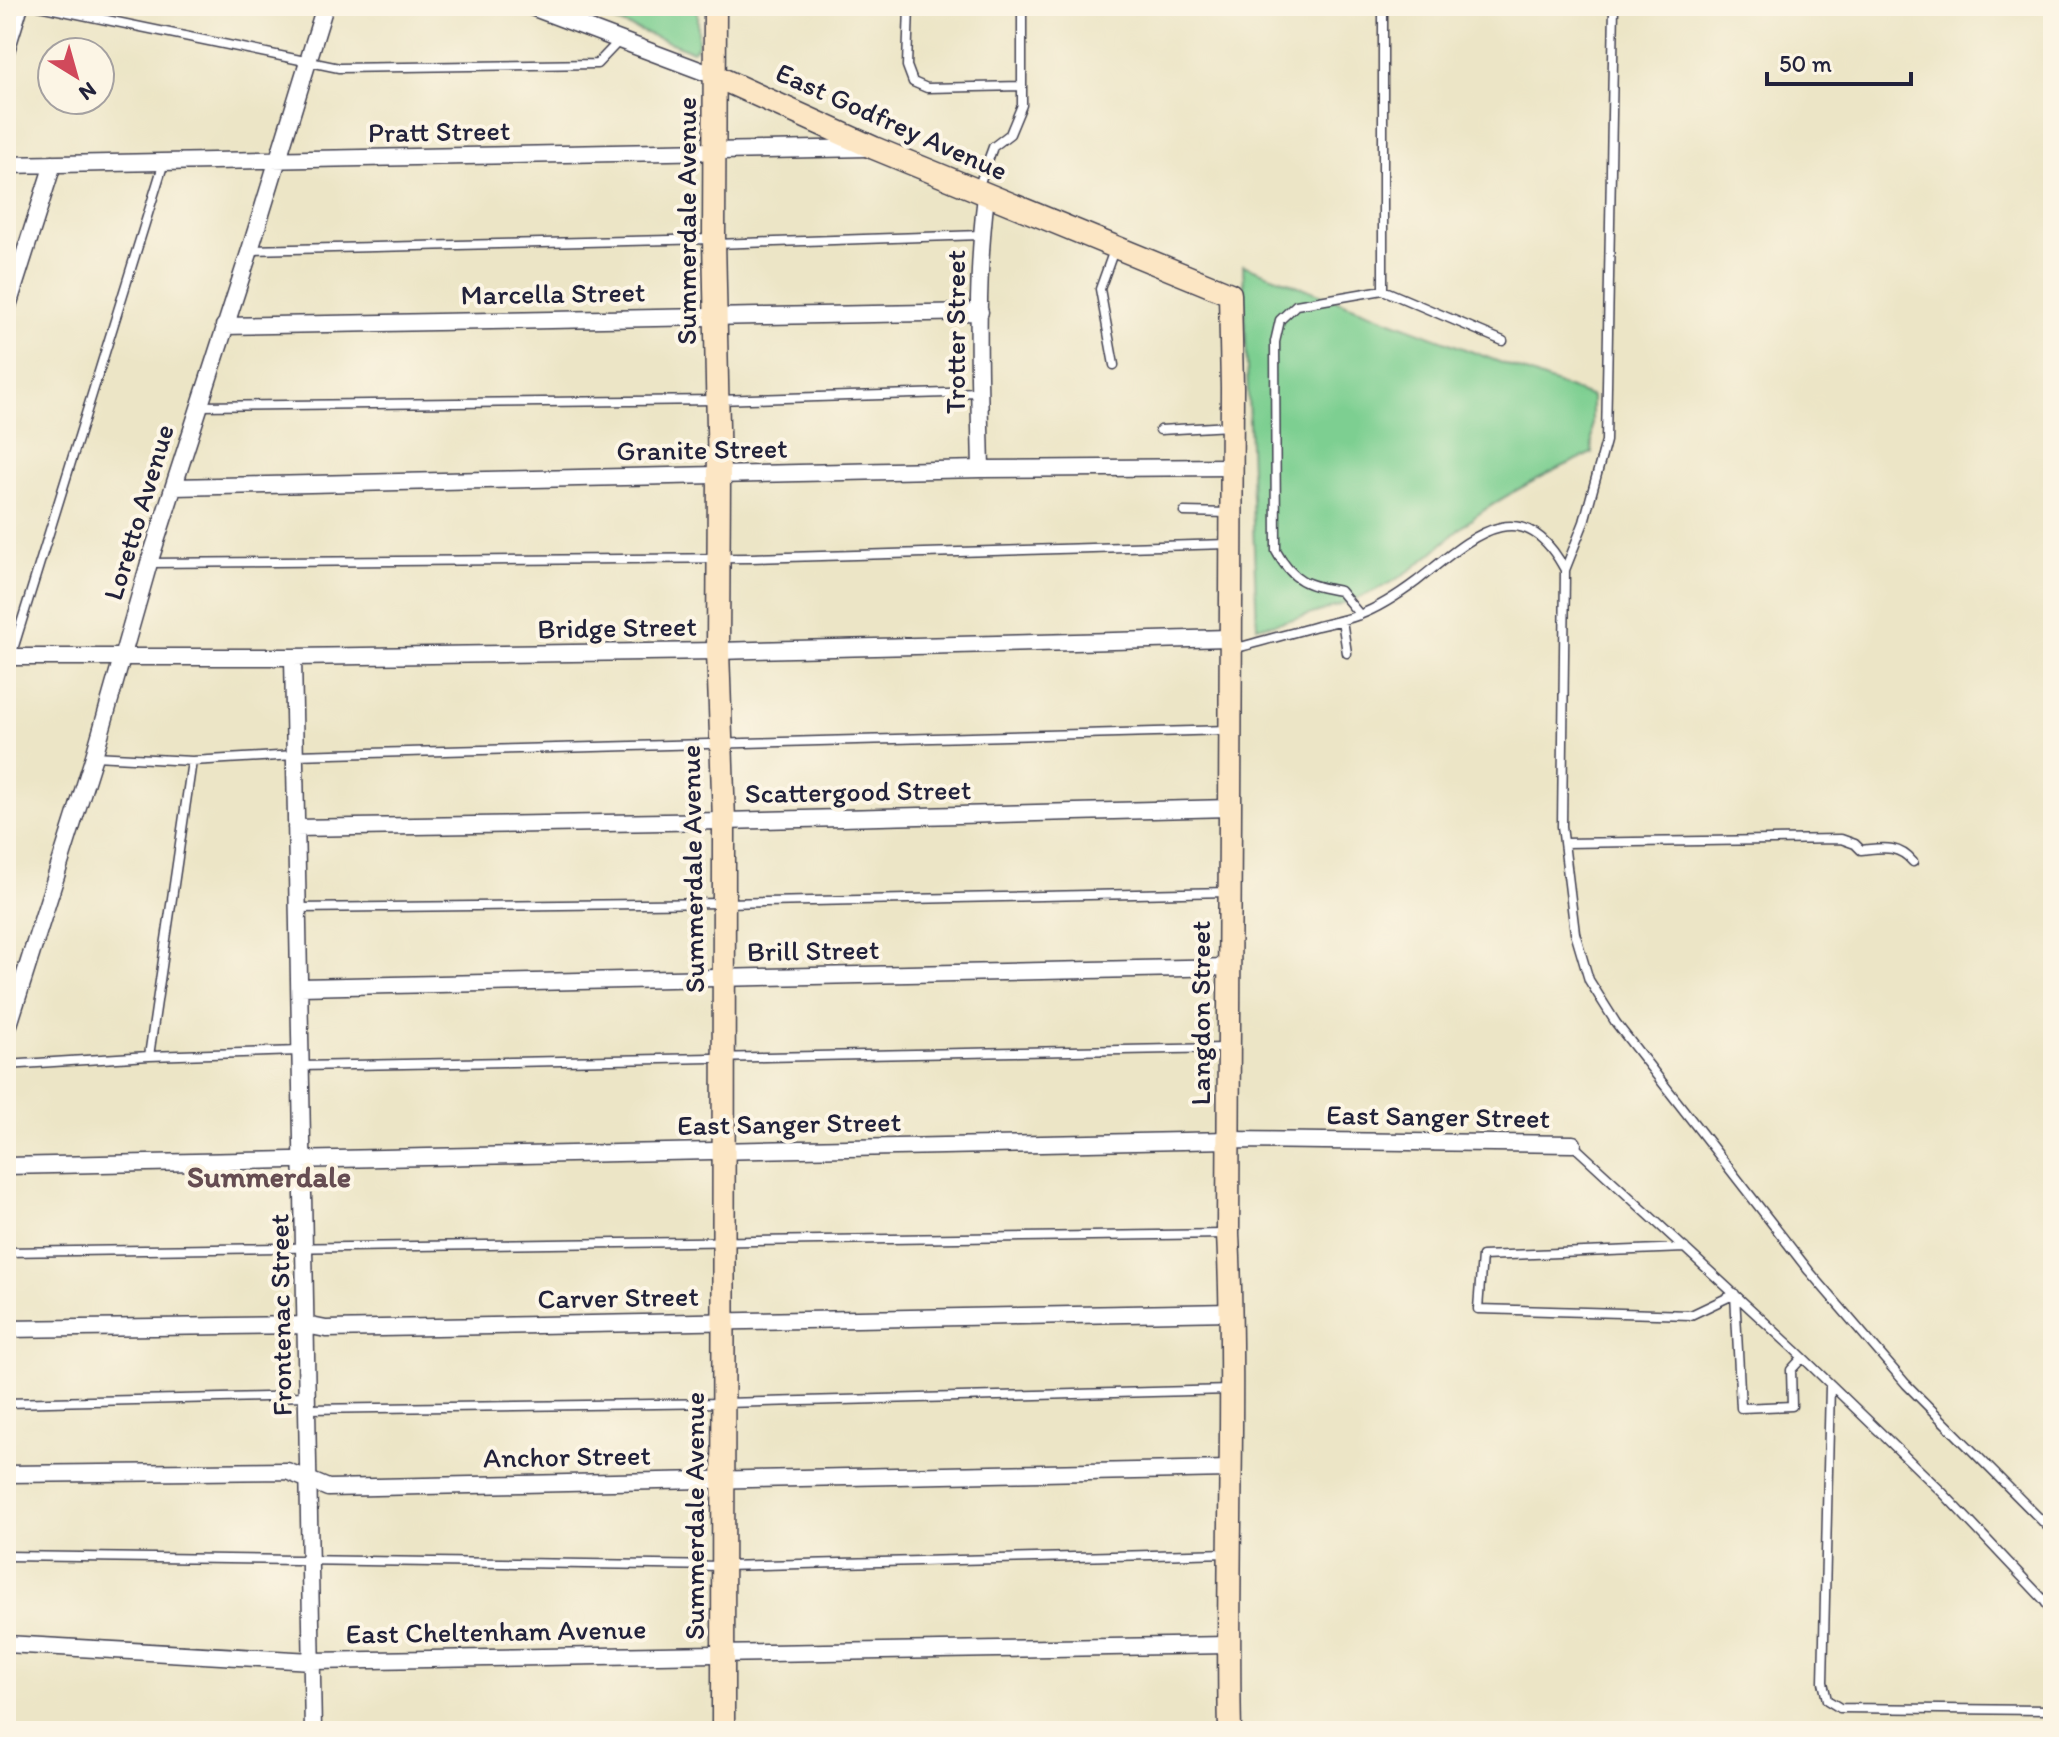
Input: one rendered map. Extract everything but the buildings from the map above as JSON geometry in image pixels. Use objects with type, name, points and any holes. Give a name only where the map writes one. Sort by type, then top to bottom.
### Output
[{"type":"street","name":"Loretto Avenue","points":[[6,1034],[94,756],[149,563],[325,6]]},
{"type":"street","name":"East Godfrey Avenue","points":[[529,6],[715,76],[981,194],[1230,294]]},
{"type":"street","name":"Summerdale Avenue","points":[[715,6],[718,651],[724,821],[723,1731]]},
{"type":"street","name":"Pratt Street","points":[[6,165],[874,148]]},
{"type":"street","points":[[6,312],[53,164]]},
{"type":"street","name":"Trotter Street","points":[[981,194],[981,469]]},
{"type":"street","name":"Langdon Street","points":[[1230,294],[1230,1731]]},
{"type":"street","name":"Marcella Street","points":[[224,326],[980,312]]},
{"type":"street","name":"Granite Street","points":[[174,487],[981,469],[1230,467]]},
{"type":"street","name":"Bridge Street","points":[[8,662],[120,657],[1229,644]]},
{"type":"street","name":"Frontenac Street","points":[[293,657],[313,1731]]},
{"type":"street","name":"Scattergood Street","points":[[296,828],[1230,808]]},
{"type":"street","name":"Brill Street","points":[[300,987],[1231,967]]},
{"type":"street","name":"East Sanger Street","points":[[6,1166],[1229,1140],[1573,1144]]},
{"type":"street","name":"Carver Street","points":[[6,1329],[306,1325],[326,1329],[1232,1312]]},
{"type":"street","name":"Anchor Street","points":[[6,1474],[287,1471],[328,1488],[1229,1469]]},
{"type":"street","name":"East Cheltenham Avenue","points":[[6,1644],[312,1661],[1228,1645]]},
{"type":"lane","points":[[6,64],[24,6]]},
{"type":"lane","points":[[39,6],[339,68],[597,64],[619,41]]},
{"type":"lane","points":[[909,6],[907,66],[913,82],[927,88],[1022,86]]},
{"type":"lane","points":[[981,194],[993,147],[1010,134],[1022,105],[1022,6]]},
{"type":"lane","points":[[1383,6],[1383,290]]},
{"type":"lane","points":[[1614,6],[1606,441],[1584,522],[1565,570],[1562,826],[1575,933],[1589,980],[1616,1023],[1809,1271],[1906,1384],[2053,1532]]},
{"type":"lane","points":[[8,662],[164,162]]},
{"type":"lane","points":[[250,250],[981,235]]},
{"type":"lane","points":[[1114,365],[1100,289],[1116,246]]},
{"type":"lane","points":[[1360,615],[1340,591],[1311,586],[1288,572],[1276,551],[1275,342],[1280,320],[1296,305],[1383,290],[1503,341]]},
{"type":"lane","points":[[198,406],[717,400],[979,392]]},
{"type":"lane","points":[[1160,430],[1231,426]]},
{"type":"lane","points":[[1184,512],[1231,513]]},
{"type":"lane","points":[[1229,644],[1360,615],[1413,584],[1473,536],[1501,526],[1526,529],[1542,537],[1552,546],[1565,570]]},
{"type":"lane","points":[[149,563],[719,559],[1231,544]]},
{"type":"lane","points":[[1342,620],[1347,653]]},
{"type":"lane","points":[[94,756],[192,761],[295,755],[1230,730]]},
{"type":"lane","points":[[149,1056],[192,761]]},
{"type":"lane","points":[[1564,843],[1841,839],[1861,850],[1894,847],[1907,854],[1913,862]]},
{"type":"lane","points":[[298,908],[1231,892]]},
{"type":"lane","points":[[6,1065],[149,1056],[723,1059],[1230,1048]]},
{"type":"lane","points":[[1573,1144],[1943,1493],[2053,1613]]},
{"type":"lane","points":[[6,1252],[1228,1234]]},
{"type":"lane","points":[[1685,1248],[1482,1256],[1478,1309],[1691,1315],[1735,1294]]},
{"type":"lane","points":[[1735,1294],[1741,1408],[1792,1406],[1791,1370],[1802,1358]]},
{"type":"lane","points":[[1830,1385],[1823,1682],[1827,1700],[1840,1708],[2053,1710]]},
{"type":"lane","points":[[6,1403],[724,1403],[1230,1390]]},
{"type":"lane","points":[[6,1556],[724,1566],[1231,1553]]},
{"type":"green space","points":[[576,6],[698,6],[698,46],[692,51]]},
{"type":"green space","points":[[1243,265],[1592,397],[1592,453],[1501,499],[1412,569],[1376,590],[1317,613],[1257,627]]},
{"type":"district","name":"Summerdale","points":[[269,1177]]}]
